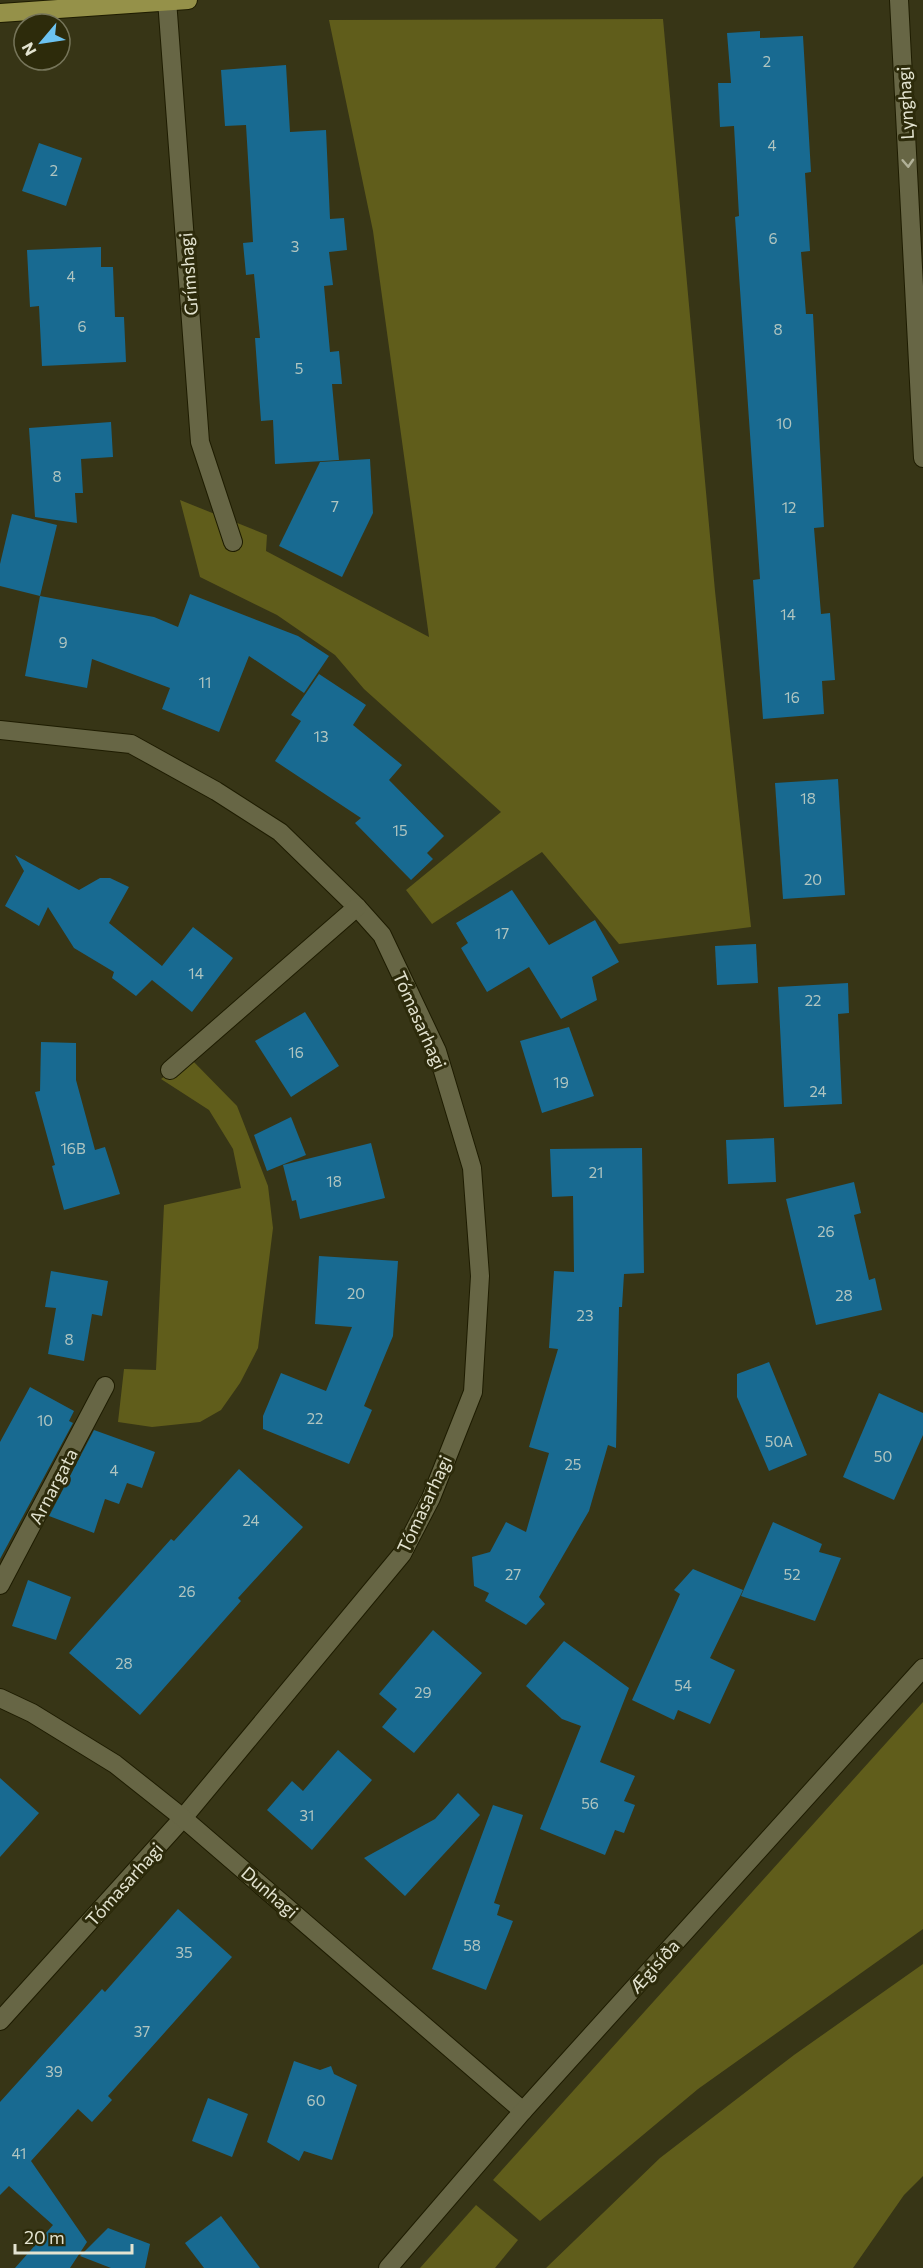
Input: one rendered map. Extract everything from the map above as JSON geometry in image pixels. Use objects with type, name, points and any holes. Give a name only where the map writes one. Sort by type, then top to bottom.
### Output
[{"type":"main road","points":[[0,13],[188,0]]},
{"type":"street","name":"Grímshagi","points":[[167,0],[200,442],[233,542]]},
{"type":"street","name":"Lynghagi","points":[[899,0],[923,458]]},
{"type":"street","name":"Tómasarhagi","points":[[0,730],[131,744],[216,791],[280,832],[357,907],[382,935],[437,1052],[472,1168],[480,1276],[472,1392],[431,1498],[402,1554],[183,1818],[0,2021]]},
{"type":"street","points":[[170,1070],[357,907]]},
{"type":"street","name":"Arnargata","points":[[0,1585],[105,1386]]},
{"type":"street","name":"Ægisíða","points":[[388,2268],[523,2111],[923,1668]]},
{"type":"street","name":"Dunhagi","points":[[0,1698],[32,1713],[116,1764],[183,1818],[523,2111]]},
{"type":"shaded area","points":[[663,19],[715,591],[751,927],[619,944],[542,852],[432,924],[406,890],[501,812],[364,689],[335,655],[277,615],[200,577],[180,500],[267,535],[266,551],[429,637],[373,231],[329,20]]},
{"type":"shaded area","points":[[190,1058],[237,1106],[268,1186],[273,1228],[258,1348],[240,1383],[221,1410],[200,1422],[152,1427],[118,1422],[124,1369],[156,1370],[164,1205],[241,1188],[233,1149],[209,1110],[161,1079]]},
{"type":"shaded area","points":[[923,1702],[923,1929],[698,2089],[540,2221],[493,2180]]},
{"type":"shaded area","points":[[923,1964],[923,2176],[904,2195],[853,2268],[546,2268],[660,2158],[794,2055]]},
{"type":"shaded area","points":[[476,2205],[518,2240],[495,2268],[420,2268]]},
{"type":"building","points":[[760,31],[760,38],[803,36],[811,172],[805,173],[810,251],[801,252],[806,314],[813,314],[824,527],[814,528],[821,614],[830,613],[835,680],[822,681],[824,714],[763,719],[753,580],[760,579],[735,217],[739,216],[734,126],[720,127],[718,83],[731,83],[727,33]]},
{"type":"building","points":[[286,65],[290,132],[326,130],[330,219],[344,218],[347,250],[329,252],[333,285],[324,286],[330,352],[339,351],[342,384],[332,384],[339,460],[275,464],[273,420],[261,421],[255,338],[260,338],[254,274],[246,275],[243,243],[253,242],[246,125],[225,126],[221,70]]},
{"type":"building","points":[[39,143],[82,158],[66,206],[22,191]]},
{"type":"building","points":[[101,247],[101,267],[113,267],[115,317],[124,317],[126,362],[42,366],[39,306],[30,307],[27,250]]},
{"type":"building","points":[[111,422],[113,457],[81,459],[83,493],[75,493],[77,523],[35,517],[29,428]]},
{"type":"building","points":[[370,459],[373,513],[342,577],[279,546],[320,462]]},
{"type":"building","points":[[12,514],[57,525],[40,596],[0,586],[0,564]]},
{"type":"building","points":[[190,594],[298,636],[329,656],[304,693],[249,656],[219,732],[162,709],[170,688],[92,659],[87,688],[25,676],[40,596],[154,617],[178,627]]},
{"type":"building","points":[[319,674],[366,705],[353,725],[402,765],[389,780],[444,836],[427,853],[433,859],[411,880],[355,823],[361,818],[275,761],[301,721],[291,715]]},
{"type":"building","points":[[838,779],[845,895],[783,899],[775,783]]},
{"type":"building","points":[[15,855],[79,890],[100,878],[110,878],[129,887],[109,923],[162,966],[193,927],[233,958],[192,1012],[152,980],[136,996],[112,978],[114,972],[74,948],[48,907],[39,926],[5,906],[24,871]]},
{"type":"building","points":[[512,890],[549,945],[595,920],[619,962],[592,977],[597,1000],[561,1019],[529,967],[487,992],[461,948],[468,943],[456,923]]},
{"type":"building","points":[[756,944],[758,983],[717,985],[715,946]]},
{"type":"building","points":[[848,983],[849,1013],[838,1014],[842,1104],[784,1107],[778,987]]},
{"type":"building","points":[[305,1012],[339,1066],[291,1097],[255,1041]]},
{"type":"building","points":[[569,1027],[594,1096],[542,1113],[520,1041]]},
{"type":"building","points":[[41,1042],[76,1043],[76,1080],[95,1150],[105,1147],[120,1194],[64,1210],[52,1166],[55,1165],[35,1092],[40,1091]]},
{"type":"building","points":[[291,1117],[306,1155],[267,1171],[254,1135]]},
{"type":"building","points":[[774,1138],[776,1182],[728,1184],[726,1140]]},
{"type":"building","points":[[371,1143],[385,1198],[300,1219],[296,1200],[292,1201],[283,1165]]},
{"type":"building","points":[[642,1148],[644,1273],[624,1274],[622,1307],[619,1307],[616,1448],[608,1445],[589,1511],[539,1597],[545,1604],[526,1625],[485,1601],[489,1593],[474,1586],[472,1557],[490,1552],[506,1522],[526,1532],[549,1453],[529,1447],[558,1349],[549,1348],[554,1271],[574,1272],[573,1196],[552,1197],[550,1149]]},
{"type":"building","points":[[854,1182],[861,1213],[854,1215],[869,1280],[875,1278],[882,1310],[816,1325],[786,1199]]},
{"type":"building","points":[[319,1256],[398,1261],[393,1336],[364,1406],[372,1410],[349,1464],[263,1429],[263,1416],[281,1373],[326,1391],[352,1327],[315,1324]]},
{"type":"building","points":[[51,1271],[108,1281],[102,1316],[92,1314],[84,1361],[48,1354],[56,1308],[45,1307]]},
{"type":"building","points":[[769,1362],[807,1455],[769,1471],[737,1397],[737,1374]]},
{"type":"building","points":[[30,1387],[74,1411],[69,1421],[73,1423],[0,1559],[0,1442]]},
{"type":"building","points":[[879,1393],[923,1413],[923,1435],[894,1500],[843,1477]]},
{"type":"building","points":[[94,1430],[155,1452],[142,1488],[127,1483],[119,1504],[105,1499],[94,1533],[49,1516]]},
{"type":"building","points":[[239,1469],[303,1527],[238,1598],[241,1601],[140,1715],[69,1653],[171,1539],[174,1541]]},
{"type":"building","points":[[773,1522],[822,1544],[819,1552],[841,1558],[815,1621],[741,1596]]},
{"type":"building","points":[[693,1569],[743,1590],[710,1658],[735,1670],[710,1724],[678,1710],[674,1720],[632,1700],[680,1594],[674,1590]]},
{"type":"building","points":[[28,1580],[71,1597],[56,1640],[12,1626]]},
{"type":"building","points":[[433,1630],[482,1673],[414,1753],[382,1727],[397,1709],[379,1694]]},
{"type":"building","points":[[564,1641],[629,1688],[600,1762],[635,1776],[624,1801],[635,1805],[624,1833],[615,1830],[605,1855],[540,1829],[581,1726],[562,1719],[526,1686]]},
{"type":"building","points":[[338,1750],[372,1780],[312,1850],[267,1810],[292,1781],[303,1791]]},
{"type":"building","points":[[0,1778],[39,1813],[0,1857]]},
{"type":"building","points":[[458,1793],[480,1815],[405,1896],[364,1858],[435,1819]]},
{"type":"building","points":[[493,1805],[523,1815],[494,1903],[500,1905],[497,1915],[513,1921],[486,1990],[432,1969]]},
{"type":"building","points":[[178,1909],[232,1957],[108,2096],[112,2100],[92,2122],[78,2109],[31,2161],[87,2242],[70,2268],[15,2268],[53,2225],[9,2186],[0,2195],[0,2102],[102,1989],[105,1992]]},
{"type":"building","points":[[294,2061],[320,2070],[331,2066],[334,2074],[357,2085],[332,2160],[304,2151],[299,2161],[267,2142]]},
{"type":"building","points":[[208,2098],[248,2114],[232,2157],[192,2141]]},
{"type":"building","points":[[221,2216],[260,2268],[204,2268],[185,2243]]},
{"type":"building","points":[[108,2228],[150,2244],[145,2268],[111,2268],[80,2256]]}]
